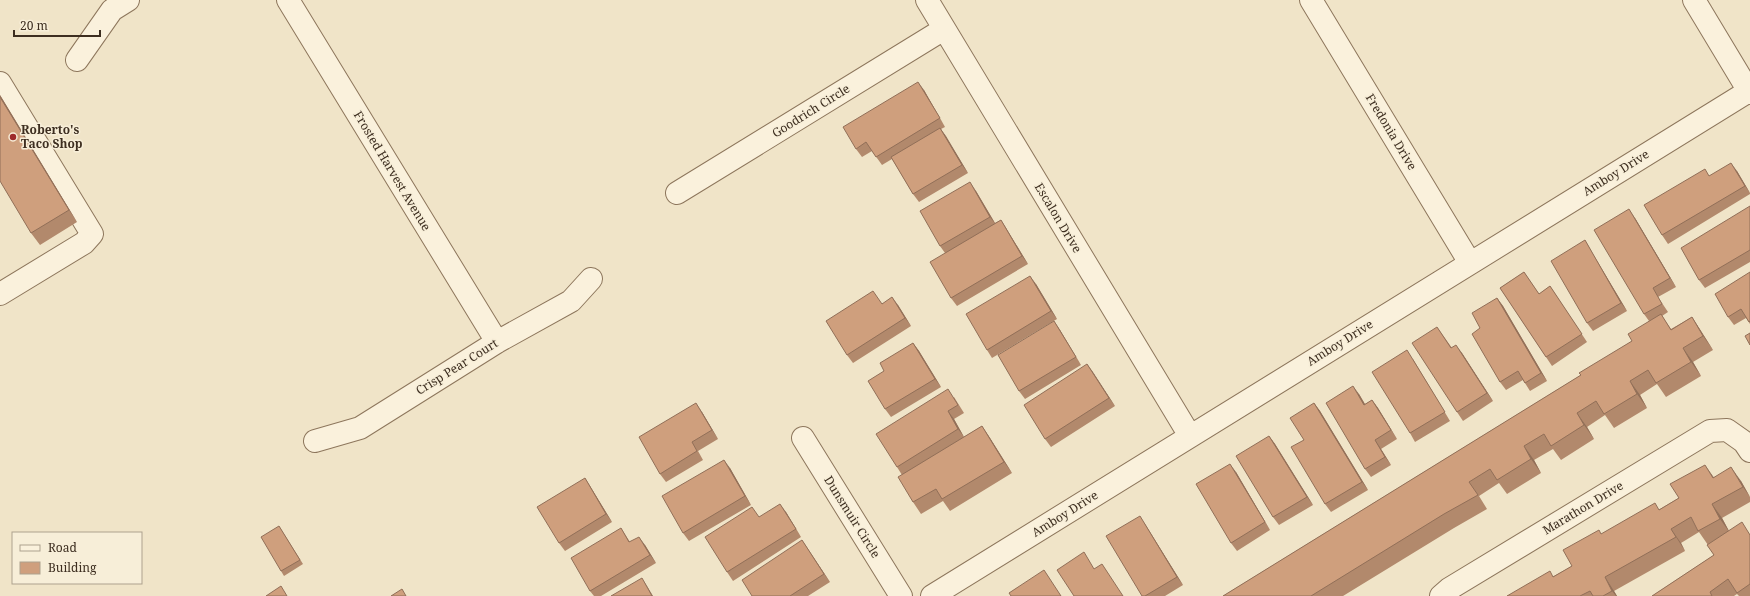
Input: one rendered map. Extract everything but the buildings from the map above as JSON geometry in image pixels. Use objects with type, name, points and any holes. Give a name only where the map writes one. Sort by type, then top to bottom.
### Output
[{"type":"street","points":[[77,60],[112,10],[128,0]]},
{"type":"street","name":"Frosted Harvest Avenue","points":[[288,0],[497,342]]},
{"type":"street","name":"Escalon Drive","points":[[927,0],[1190,436]]},
{"type":"street","name":"Fredonia Drive","points":[[1311,0],[1470,263]]},
{"type":"street","points":[[1694,0],[1749,92]]},
{"type":"street","name":"Goodrich Circle","points":[[677,193],[944,29]]},
{"type":"street","points":[[0,82],[92,234],[84,243],[0,294]]},
{"type":"street","name":"Amboy Drive","points":[[932,596],[1749,92]]},
{"type":"street","name":"Crisp Pear Court","points":[[315,441],[360,428],[497,342],[571,301],[592,279]]},
{"type":"street","name":"Marathon Drive","points":[[1441,596],[1449,589],[1710,431],[1727,430],[1744,442],[1750,451]]},
{"type":"street","name":"Dunsmuir Circle","points":[[803,438],[900,596]]},
{"type":"place","name":"Roberto's Taco Shop","points":[[13,137]]}]
